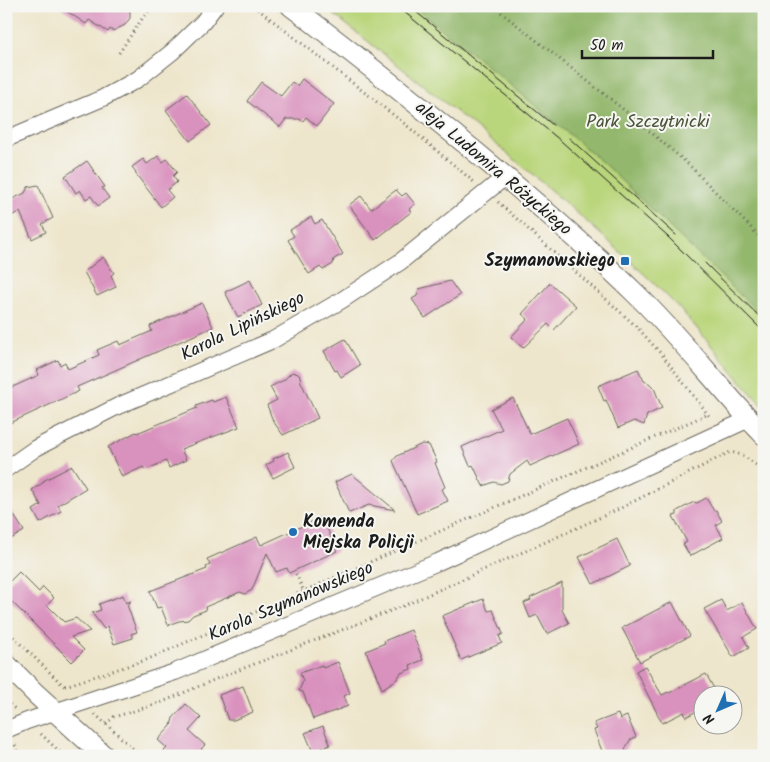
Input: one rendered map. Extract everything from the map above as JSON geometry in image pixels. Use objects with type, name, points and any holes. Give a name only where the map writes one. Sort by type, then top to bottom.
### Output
[{"type":"street","points":[[6,139],[103,98],[138,79],[172,52],[203,22],[215,6]]},
{"type":"street","name":"aleja Ludomira Różyckiego","points":[[291,6],[367,64],[572,235],[660,318],[764,434]]},
{"type":"street","name":"Karola Lipińskiego","points":[[6,468],[36,448],[118,406],[272,340],[342,300],[400,262],[504,177]]},
{"type":"street","name":"Karola Szymanowskiego","points":[[6,730],[27,721],[175,672],[438,562],[750,420]]},
{"type":"street","points":[[6,664],[104,756]]},
{"type":"path","points":[[119,53],[153,6]]},
{"type":"path","points":[[493,6],[686,162],[764,241]]},
{"type":"path","points":[[469,190],[476,183]]},
{"type":"path","points":[[65,686],[146,660],[708,414]]},
{"type":"path","points":[[106,724],[114,717],[160,703],[216,679],[403,606],[619,509],[728,453],[733,452],[740,455],[764,471]]},
{"type":"path","points":[[296,574],[304,592]]},
{"type":"path","points":[[6,630],[69,691]]},
{"type":"path","points":[[12,706],[19,701]]},
{"type":"path","points":[[101,719],[141,756]]},
{"type":"path","points":[[39,732],[64,756]]},
{"type":"path","points":[[15,745],[19,756]]},
{"type":"green space","name":"Park Szczytnicki","points":[[323,6],[764,6],[764,407],[680,309],[626,257],[499,146]]},
{"type":"green space","name":"Park Szczytnicki","points":[[413,6],[763,6],[764,318],[603,163]]},
{"type":"building","points":[[59,6],[130,6],[130,18],[125,25],[113,31],[110,29],[108,32],[89,20],[86,24]]},
{"type":"building","points":[[302,79],[334,104],[317,126],[306,117],[303,121],[299,119],[286,119],[280,127],[247,101],[261,82],[281,96],[292,82],[297,86]]},
{"type":"building","points":[[187,94],[211,125],[190,141],[166,110]]},
{"type":"building","points":[[158,156],[163,162],[167,159],[177,172],[173,176],[177,182],[167,190],[173,197],[161,207],[132,167],[143,159],[147,164]]},
{"type":"building","points":[[87,161],[105,187],[102,188],[109,198],[98,206],[91,196],[86,199],[80,190],[76,193],[65,176]]},
{"type":"building","points":[[38,185],[53,218],[42,224],[46,232],[32,239],[20,212],[6,218],[6,202],[25,193],[28,187]]},
{"type":"building","points":[[396,190],[402,196],[406,193],[415,204],[409,209],[411,212],[375,240],[349,205],[361,196],[371,209]]},
{"type":"building","points":[[311,217],[315,224],[322,220],[343,254],[334,259],[333,264],[323,270],[320,267],[309,274],[288,240],[294,236],[290,230]]},
{"type":"building","points":[[103,257],[114,273],[111,275],[116,287],[97,296],[84,272]]},
{"type":"building","points":[[250,280],[262,305],[238,317],[225,292]]},
{"type":"building","points":[[450,281],[460,295],[425,318],[412,299],[417,296],[419,289]]},
{"type":"building","points":[[550,283],[576,306],[554,330],[548,324],[523,348],[511,337],[528,319],[522,314]]},
{"type":"building","points":[[202,303],[213,327],[77,387],[79,391],[6,425],[6,390],[39,375],[37,370],[58,360],[60,365],[65,362],[68,369],[99,355],[97,350],[118,341],[120,345],[152,331],[150,326]]},
{"type":"building","points":[[345,339],[360,365],[341,377],[337,370],[335,371],[324,351]]},
{"type":"building","points":[[638,369],[644,381],[654,388],[662,408],[647,415],[644,425],[634,421],[618,428],[598,386]]},
{"type":"building","points":[[292,372],[300,376],[318,418],[283,435],[273,421],[267,405],[277,400],[270,387],[284,380]]},
{"type":"building","points":[[226,397],[239,427],[181,449],[186,460],[169,468],[166,461],[145,470],[143,467],[122,477],[108,447],[136,432],[197,408],[196,406]]},
{"type":"building","points":[[513,398],[530,434],[567,418],[579,444],[530,466],[527,461],[510,474],[508,481],[501,484],[494,482],[483,486],[473,465],[470,466],[462,447],[502,429],[491,409]]},
{"type":"building","points":[[422,444],[429,445],[437,462],[435,463],[445,487],[442,489],[448,501],[417,514],[393,461],[397,456]]},
{"type":"building","points":[[288,452],[295,467],[273,478],[266,465],[274,461],[273,459]]},
{"type":"building","points":[[72,466],[86,488],[58,505],[61,511],[40,523],[33,510],[41,505],[32,490],[43,481]]},
{"type":"building","points":[[352,474],[395,510],[369,505],[349,513],[335,482]]},
{"type":"building","points":[[706,498],[722,521],[716,525],[723,538],[690,556],[683,544],[687,542],[673,516],[677,515],[677,511]]},
{"type":"building","points":[[6,503],[24,531],[6,542]]},
{"type":"building","points":[[322,517],[337,551],[289,573],[287,568],[276,572],[267,553],[252,590],[245,594],[240,592],[205,607],[206,610],[193,615],[188,620],[168,625],[161,607],[157,608],[150,591],[207,569],[206,567],[210,565],[207,559],[257,537],[261,545]]},
{"type":"building","points":[[617,539],[630,566],[593,584],[579,557]]},
{"type":"building","points":[[19,572],[39,592],[43,587],[54,598],[47,605],[64,622],[76,618],[90,631],[71,637],[84,650],[72,662],[6,596],[6,585]]},
{"type":"building","points":[[562,583],[562,610],[569,623],[547,634],[537,615],[530,618],[524,603],[531,600],[530,598]]},
{"type":"building","points":[[123,595],[126,603],[131,601],[127,605],[137,632],[131,634],[133,638],[114,644],[107,626],[104,629],[92,613],[101,610],[99,604]]},
{"type":"building","points":[[483,599],[488,611],[493,610],[503,634],[499,636],[502,643],[461,660],[442,616]]},
{"type":"building","points":[[721,600],[727,611],[742,602],[757,629],[743,637],[749,648],[733,657],[704,609]]},
{"type":"building","points":[[672,602],[690,636],[640,662],[622,628]]},
{"type":"building","points":[[411,630],[423,660],[410,665],[411,669],[401,673],[397,679],[382,689],[366,651]]},
{"type":"building","points":[[338,662],[350,693],[344,696],[348,706],[313,719],[303,692],[299,691],[303,681],[300,673],[322,665],[323,668]]},
{"type":"building","points":[[645,666],[662,695],[706,674],[712,684],[692,684],[692,714],[686,717],[684,712],[662,723],[636,671]]},
{"type":"building","points":[[243,686],[253,712],[234,720],[228,720],[219,695]]},
{"type":"building","points":[[186,704],[201,718],[189,731],[205,745],[201,749],[209,756],[159,756],[167,748],[158,740],[171,726],[173,718]]},
{"type":"building","points":[[618,714],[620,719],[627,716],[636,737],[630,740],[625,749],[628,756],[604,756],[594,730],[597,729],[594,723]]},
{"type":"building","points":[[323,726],[330,745],[313,752],[305,733]]},
{"type":"tram line","points":[[397,6],[561,141],[668,237],[764,332]]},
{"type":"tram line","points":[[409,6],[553,125]]},
{"type":"tram line","points":[[569,138],[676,235]]},
{"type":"tram line","points":[[705,263],[764,321]]},
{"type":"place","name":"Szymanowskiego","points":[[625,261]]},
{"type":"place","name":"Komenda Miejska Policji","points":[[293,532]]}]
